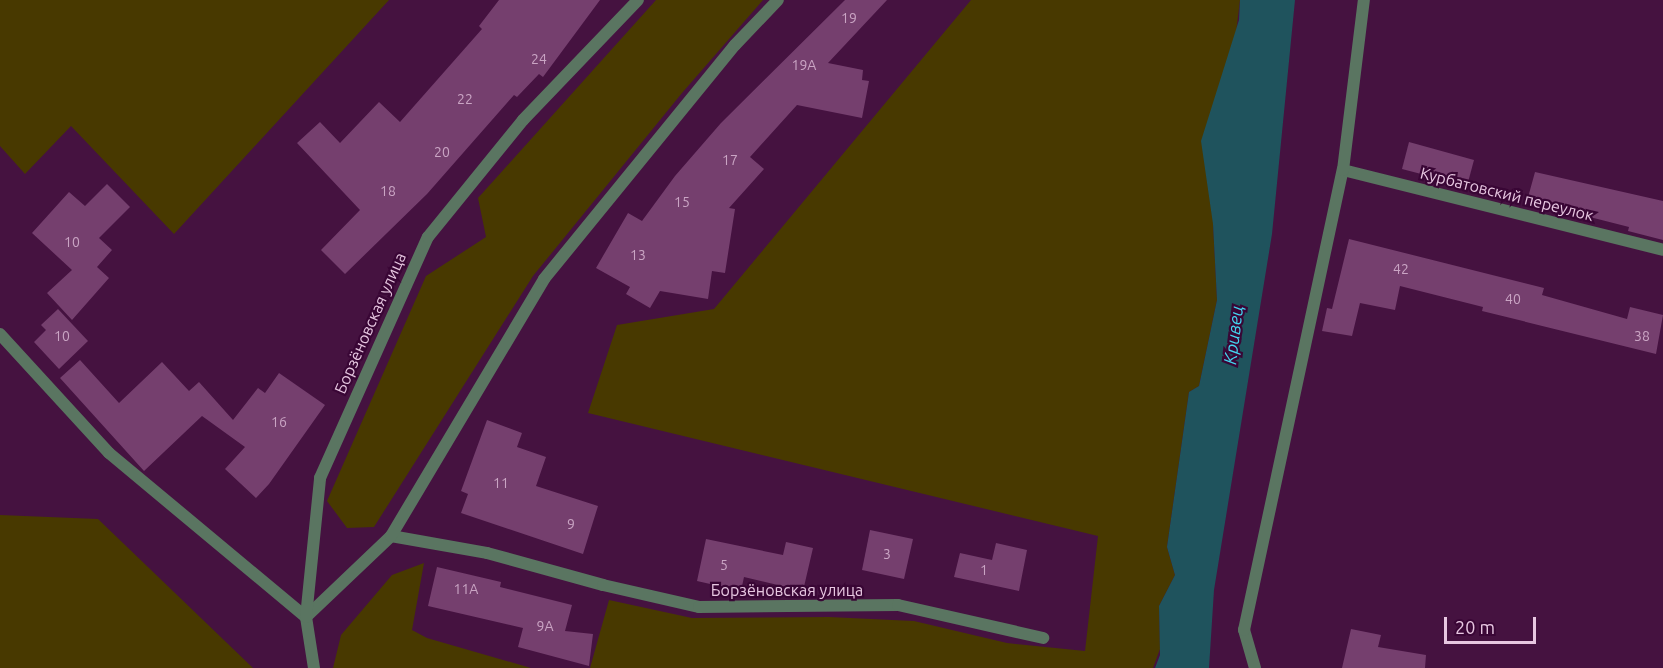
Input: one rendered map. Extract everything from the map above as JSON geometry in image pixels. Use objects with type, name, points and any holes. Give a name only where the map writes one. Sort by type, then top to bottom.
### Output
[{"type":"street","name":"Борзёновская улица","points":[[314,668],[306,617],[320,478],[428,237],[523,120],[638,0]]},
{"type":"street","points":[[0,334],[109,453],[306,617],[392,536],[544,279],[735,45],[778,0]]},
{"type":"street","points":[[1255,668],[1244,630],[1343,170],[1364,0]]},
{"type":"street","name":"Курбатовский переулок","points":[[1343,170],[1663,250]]},
{"type":"street","name":"Борзёновская улица","points":[[392,536],[487,553],[603,585],[699,607],[898,605],[1043,638]]},
{"type":"shaded area","points":[[0,0],[389,0],[174,234],[71,126],[25,174],[0,146]]},
{"type":"shaded area","points":[[656,0],[763,0],[682,93],[533,276],[374,527],[347,528],[327,501],[426,276],[486,237],[478,198]]},
{"type":"shaded area","points":[[971,0],[1240,0],[1213,224],[1217,300],[1199,386],[1189,392],[1167,547],[1175,575],[1159,606],[1160,649],[1153,668],[590,668],[609,600],[692,618],[829,617],[914,621],[1007,643],[1085,651],[1098,536],[588,413],[617,325],[714,309]]},
{"type":"shaded area","points":[[0,515],[98,519],[253,668],[0,668]]},
{"type":"shaded area","points":[[424,563],[412,630],[427,638],[531,668],[333,668],[341,635],[392,575]]},
{"type":"water","name":"Кривец","points":[[1240,0],[1295,0],[1272,234],[1214,590],[1209,668],[1155,668],[1160,655],[1159,606],[1175,575],[1167,547],[1189,392],[1199,386],[1217,300],[1213,224],[1201,141],[1239,20]]},
{"type":"building","points":[[499,0],[600,0],[543,77],[539,74],[517,97],[514,95],[427,194],[345,274],[321,250],[360,210],[297,143],[320,122],[340,143],[379,102],[400,122],[482,29],[479,26]]},
{"type":"building","points":[[845,0],[887,0],[828,63],[863,70],[862,80],[869,81],[862,118],[797,105],[750,157],[764,169],[729,208],[735,209],[725,273],[712,271],[708,299],[660,291],[650,308],[626,294],[630,287],[596,268],[628,213],[642,221],[675,176],[721,123]]},
{"type":"building","points":[[1409,142],[1474,160],[1467,186],[1402,169]]},
{"type":"building","points":[[1535,172],[1663,201],[1663,240],[1628,231],[1629,227],[1527,201]]},
{"type":"building","points":[[107,184],[130,207],[99,238],[112,250],[97,267],[109,278],[72,320],[47,293],[72,270],[32,233],[69,192],[85,206]]},
{"type":"building","points":[[1349,239],[1544,288],[1542,295],[1627,319],[1630,307],[1663,315],[1656,354],[1482,311],[1483,307],[1400,286],[1395,310],[1360,303],[1352,336],[1322,331],[1327,308],[1332,309]]},
{"type":"building","points":[[58,309],[88,341],[59,369],[34,342],[46,330],[41,325]]},
{"type":"building","points":[[80,360],[119,403],[162,362],[189,391],[199,382],[233,420],[258,388],[265,393],[279,373],[325,405],[269,484],[256,498],[225,469],[245,447],[202,416],[144,471],[60,378]]},
{"type":"building","points":[[487,420],[522,433],[517,447],[546,457],[536,486],[598,506],[583,554],[461,513],[468,494],[461,491]]},
{"type":"building","points":[[870,530],[913,539],[904,579],[862,570]]},
{"type":"building","points":[[706,539],[783,555],[786,542],[813,548],[803,591],[744,577],[741,591],[697,581]]},
{"type":"building","points":[[996,543],[1027,550],[1019,591],[954,577],[960,553],[992,560]]},
{"type":"building","points":[[437,567],[501,582],[500,587],[572,605],[565,631],[593,634],[589,666],[518,647],[523,628],[428,606]]},
{"type":"building","points":[[1351,629],[1381,635],[1378,647],[1426,655],[1425,668],[1342,668]]}]
